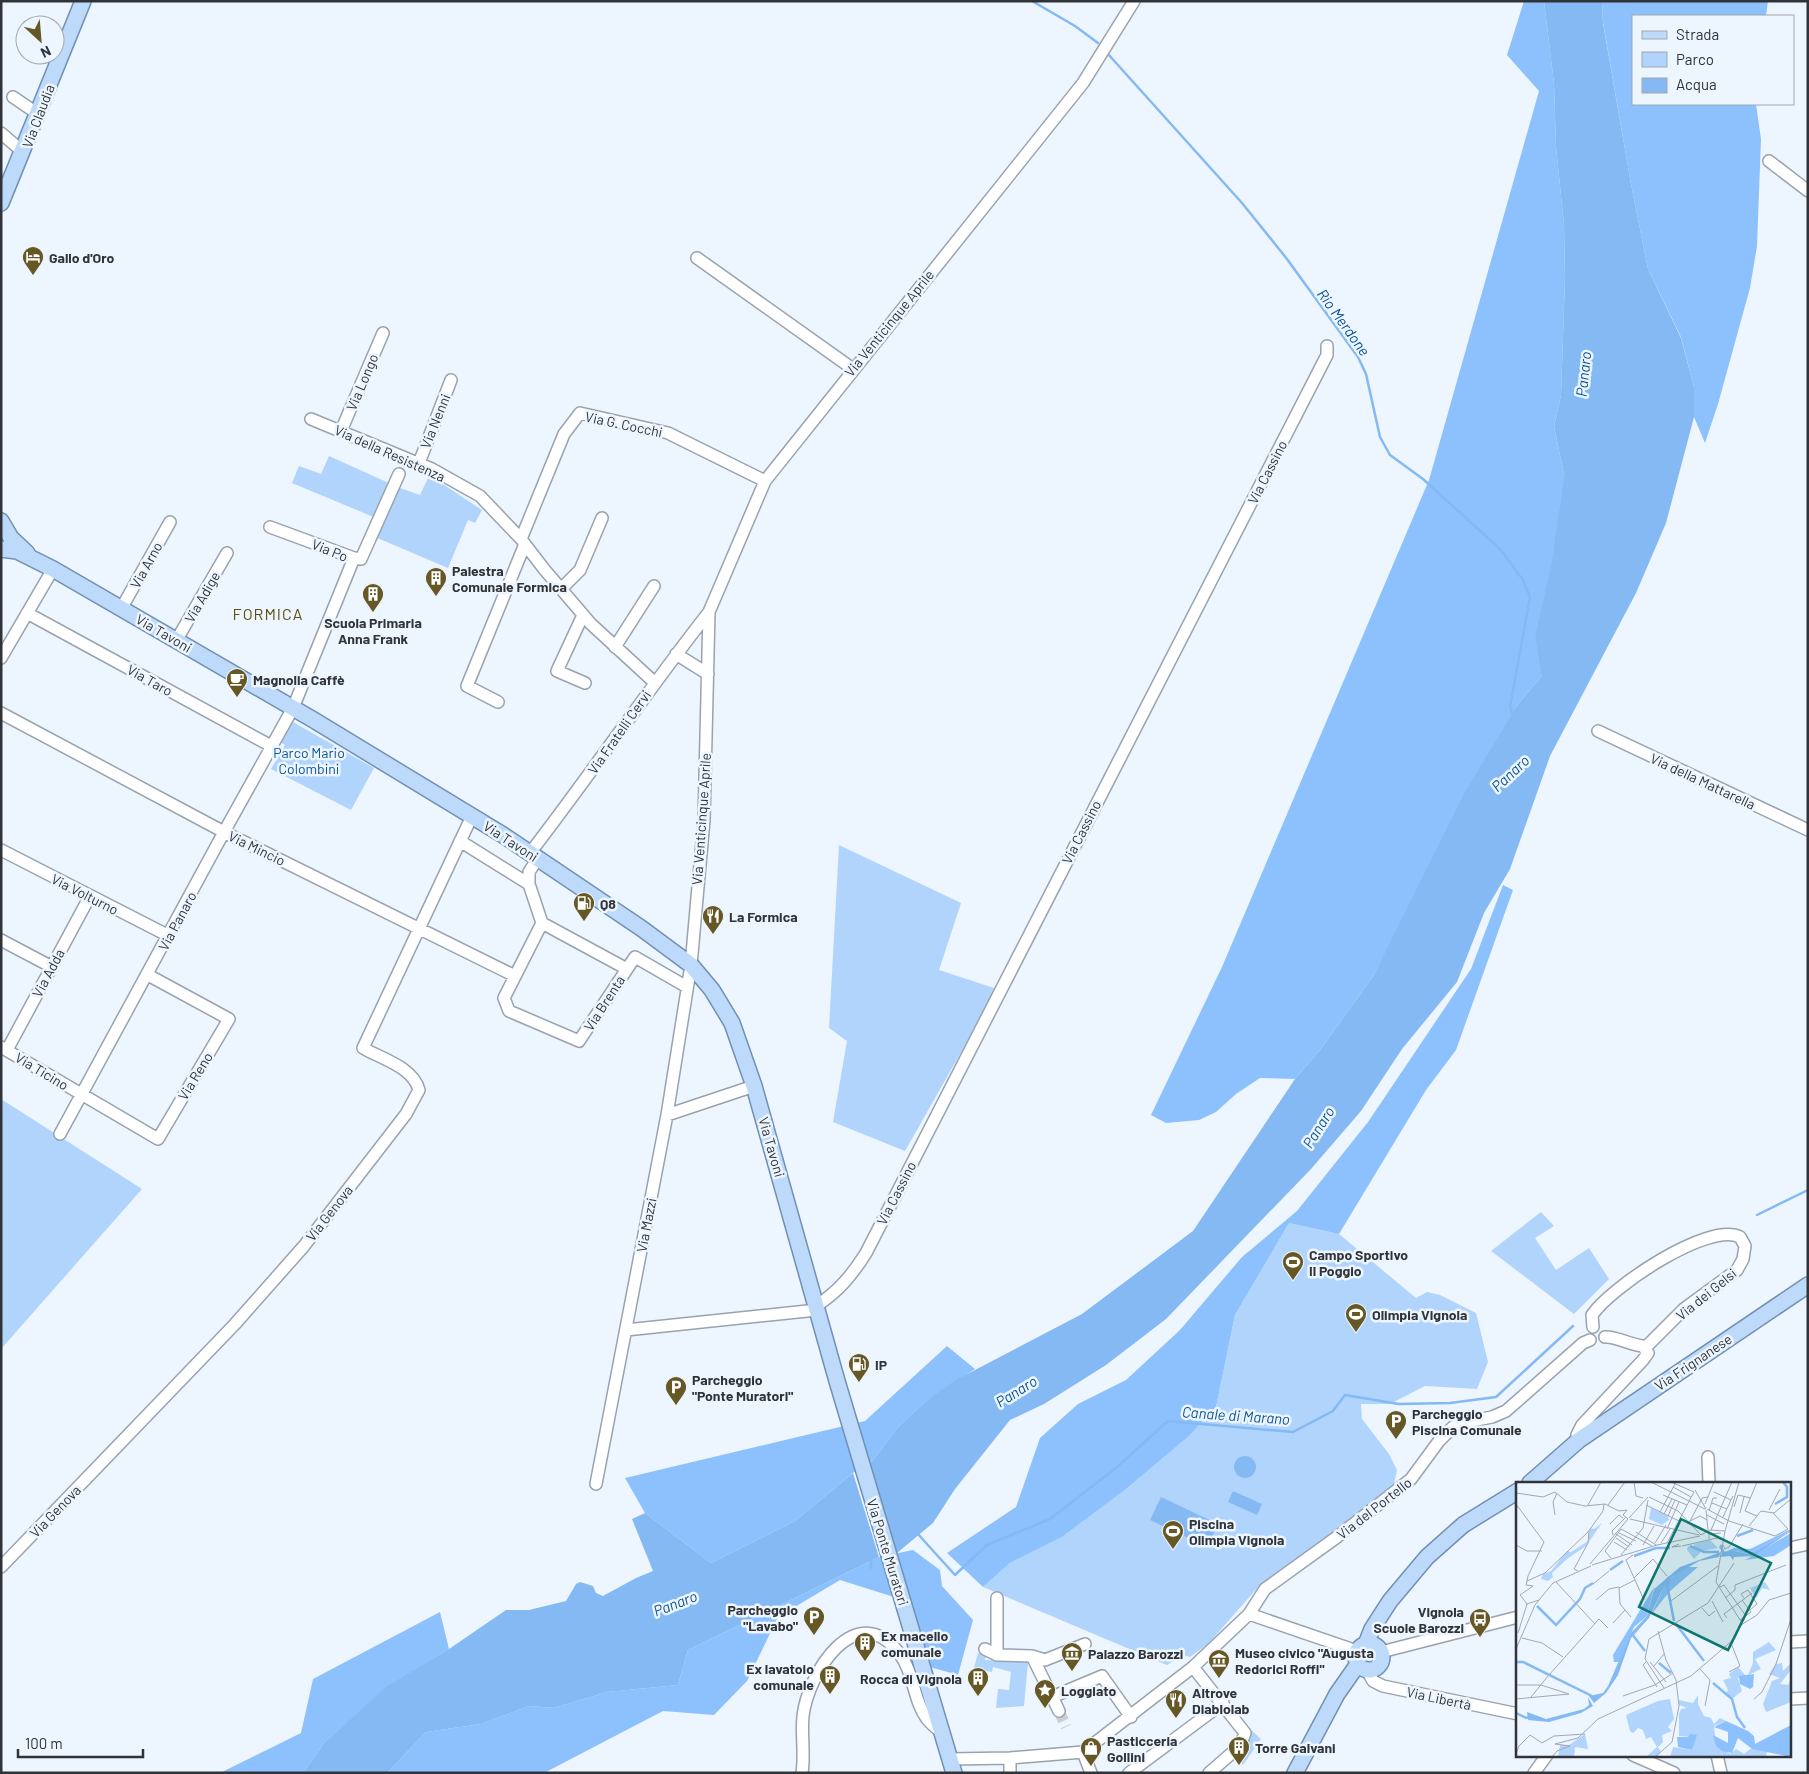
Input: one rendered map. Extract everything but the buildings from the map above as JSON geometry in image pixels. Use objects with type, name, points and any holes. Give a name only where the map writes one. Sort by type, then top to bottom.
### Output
[{"type":"main road","name":"Via Claudia","points":[[1,203],[6,177],[24,152],[83,1]]},
{"type":"main road","points":[[1,521],[11,538],[36,560]]},
{"type":"main road","name":"Via Tavoni","points":[[1,549],[18,551],[53,569],[294,708],[472,816],[534,856],[641,928],[691,965],[712,990],[732,1023],[754,1086],[848,1417]]},
{"type":"main road","name":"Via Frignanese","points":[[1531,1482],[1580,1440],[1808,1285]]},
{"type":"main road","name":"Via Ponte Muratori","points":[[848,1417],[952,1766]]},
{"type":"main road","points":[[1362,1658],[1372,1629],[1399,1589],[1427,1558],[1463,1525],[1516,1492]]},
{"type":"main road","points":[[1295,1773],[1337,1694],[1362,1658],[1375,1646],[1381,1652],[1379,1665],[1362,1658]]},
{"type":"street","name":"Via Venticinque Aprile","points":[[691,965],[704,820],[709,612],[765,481],[1083,83],[1134,1]]},
{"type":"street","points":[[13,97],[38,114]]},
{"type":"street","points":[[1,132],[24,152]]},
{"type":"street","points":[[1769,161],[1808,191]]},
{"type":"street","points":[[697,258],[853,369]]},
{"type":"street","name":"Via Longo","points":[[341,431],[383,332]]},
{"type":"street","name":"Via Cassino","points":[[816,1308],[851,1277],[866,1253],[961,1064],[1323,364],[1327,355],[1327,346]]},
{"type":"street","name":"Via Nenni","points":[[419,463],[452,380]]},
{"type":"street","name":"Via G. Cocchi","points":[[498,702],[467,686],[564,434],[580,412],[668,433],[765,481]]},
{"type":"street","name":"Via della Resistenza","points":[[311,419],[419,463],[480,496],[523,541],[583,615],[654,682]]},
{"type":"street","points":[[354,558],[361,559],[399,474]]},
{"type":"street","points":[[561,589],[580,570],[602,518]]},
{"type":"street","name":"Via Arno","points":[[122,609],[170,522]]},
{"type":"street","name":"Via Po","points":[[270,527],[354,558],[294,708]]},
{"type":"street","name":"Via Adige","points":[[176,641],[228,553]]},
{"type":"street","points":[[1,658],[53,569]]},
{"type":"street","points":[[615,647],[654,586]]},
{"type":"street","name":"Via Fratelli Cervi","points":[[529,884],[529,872],[534,856],[654,682],[709,612]]},
{"type":"street","name":"Via Taro","points":[[27,613],[273,747]]},
{"type":"street","points":[[583,615],[556,671],[585,683]]},
{"type":"street","points":[[676,654],[708,674]]},
{"type":"street","name":"Via Panaro","points":[[60,1134],[83,1095],[224,832],[294,708]]},
{"type":"street","name":"Via Mincio","points":[[1,713],[224,832],[421,927],[516,976]]},
{"type":"street","name":"Via della Mattarella","points":[[1598,731],[1808,830]]},
{"type":"street","name":"Via Genova","points":[[1,1566],[241,1317],[304,1246],[406,1114],[419,1090],[416,1080],[409,1072],[363,1048],[472,816]]},
{"type":"street","points":[[460,841],[529,884],[542,923],[627,969],[635,957],[687,987]]},
{"type":"street","name":"Via Volturno","points":[[1,850],[169,936]]},
{"type":"street","name":"Via Adda","points":[[4,1048],[90,896]]},
{"type":"street","points":[[516,976],[542,923]]},
{"type":"street","points":[[1,940],[52,966]]},
{"type":"street","name":"Via Mazzi","points":[[596,1484],[667,1115],[691,965]]},
{"type":"street","name":"Via Brenta","points":[[516,976],[504,998],[509,1011],[579,1041],[627,969]]},
{"type":"street","name":"Via Reno","points":[[83,1095],[158,1139],[229,1020],[148,975]]},
{"type":"street","name":"Via Ticino","points":[[4,1048],[83,1095]]},
{"type":"street","points":[[667,1115],[754,1086]]},
{"type":"street","name":"Via dei Gelsi","points":[[1594,1327],[1592,1315],[1600,1305],[1632,1278],[1668,1255],[1721,1235],[1730,1234],[1740,1237],[1745,1246],[1743,1259],[1737,1270],[1693,1302],[1645,1348]]},
{"type":"street","points":[[626,1330],[816,1308]]},
{"type":"street","points":[[1580,1440],[1578,1431],[1648,1353],[1645,1348],[1628,1344],[1615,1337],[1604,1337],[1598,1343],[1590,1340],[1588,1333],[1594,1327],[1603,1330],[1604,1337]]},
{"type":"street","name":"Via del Portello","points":[[1083,1752],[1131,1717],[1193,1667],[1249,1614],[1264,1589],[1337,1537],[1412,1479],[1446,1434],[1461,1423],[1492,1417],[1506,1412],[1583,1343],[1590,1340]]},
{"type":"street","points":[[1708,1457],[1710,1482]]},
{"type":"street","points":[[1792,1548],[1808,1544]]},
{"type":"street","points":[[997,1598],[997,1655]]},
{"type":"street","points":[[1249,1614],[1362,1658]]},
{"type":"street","points":[[1381,1652],[1516,1618]]},
{"type":"street","points":[[802,1773],[803,1715],[819,1669],[830,1654],[848,1637],[859,1632],[876,1634],[898,1651],[907,1666],[926,1718],[942,1734]]},
{"type":"street","points":[[1792,1642],[1808,1641]]},
{"type":"street","points":[[984,1649],[997,1655],[1032,1656],[1045,1660],[1085,1644]]},
{"type":"street","points":[[1032,1656],[1059,1712]]},
{"type":"street","name":"Via Libertà","points":[[1362,1658],[1373,1681],[1383,1686],[1516,1714]]},
{"type":"street","points":[[1193,1667],[1246,1733],[1240,1746],[1209,1773]]},
{"type":"street","points":[[1052,1698],[1102,1676],[1131,1717]]},
{"type":"street","points":[[1792,1699],[1808,1698]]},
{"type":"street","points":[[1130,1773],[1223,1703]]},
{"type":"street","points":[[952,1766],[1010,1758],[1083,1752],[1091,1773]]},
{"type":"street","points":[[1534,1773],[1546,1756]]},
{"type":"street","points":[[1634,1756],[1652,1768],[1674,1773]]},
{"type":"street","points":[[1717,1756],[1721,1773]]},
{"type":"street","points":[[1010,1758],[1010,1773]]},
{"type":"green space","points":[[329,456],[391,484],[376,518],[292,483],[299,466],[321,474]]},
{"type":"green space","points":[[428,478],[435,479],[482,510],[475,523],[468,520],[448,568],[375,537],[397,487],[420,495]]},
{"type":"green space","name":"Parco Mario Colombini","points":[[293,722],[374,768],[351,810],[271,769],[285,745],[280,742]]},
{"type":"green space","points":[[839,845],[961,903],[939,970],[997,989],[905,1151],[833,1122],[847,1041],[829,1028]]},
{"type":"green space","points":[[1,1099],[142,1189],[1,1349]]},
{"type":"green space","points":[[1541,1212],[1554,1226],[1535,1238],[1556,1270],[1589,1248],[1609,1279],[1574,1314],[1491,1251]]},
{"type":"green space","points":[[1289,1223],[1339,1234],[1416,1298],[1427,1292],[1440,1295],[1476,1313],[1488,1362],[1477,1389],[1425,1386],[1390,1404],[1361,1404],[1362,1419],[1389,1454],[1397,1470],[1393,1489],[1355,1519],[1260,1585],[1208,1644],[1190,1657],[1183,1655],[1167,1665],[983,1587],[1010,1563],[1062,1537],[1125,1490],[1188,1437],[1216,1407],[1235,1315]]},
{"type":"green space","points":[[978,1653],[986,1655],[985,1660],[1028,1662],[1024,1706],[996,1708],[998,1689],[1009,1690],[1011,1672],[993,1667],[992,1672],[974,1668]]},
{"type":"green space","points":[[1251,1730],[1261,1739],[1243,1765],[1234,1755]]},
{"type":"shaded area","points":[[1524,1],[1544,1],[1554,84],[1556,147],[1564,225],[1565,278],[1561,395],[1554,427],[1571,507],[1543,636],[1550,666],[1518,704],[1374,975],[1320,1050],[1295,1079],[1260,1078],[1236,1094],[1216,1112],[1199,1120],[1166,1123],[1151,1115],[1222,967],[1429,480],[1539,91],[1507,55]]},
{"type":"shaded area","points":[[1602,1],[1768,1],[1766,15],[1632,15],[1632,105],[1756,105],[1761,139],[1757,246],[1750,288],[1718,404],[1705,443],[1694,417],[1694,387],[1681,337],[1648,269],[1603,22]]},
{"type":"shaded area","points":[[1503,885],[1513,890],[1456,1050],[1426,1090],[1339,1234],[1289,1223],[1235,1315],[1216,1407],[1188,1437],[1125,1490],[1062,1537],[1010,1563],[983,1587],[947,1553],[1016,1507],[1040,1438],[1078,1404],[1126,1380],[1180,1330],[1242,1257],[1297,1211],[1368,1122],[1471,969]]},
{"type":"shaded area","points":[[947,1346],[975,1369],[926,1401],[898,1427],[870,1464],[853,1473],[795,1521],[711,1563],[645,1513],[625,1478],[865,1421]]},
{"type":"shaded area","points":[[913,1550],[940,1570],[942,1586],[973,1620],[958,1675],[930,1667],[910,1602],[840,1580],[778,1617],[747,1681],[714,1715],[663,1711],[544,1773],[387,1773],[426,1732],[481,1724],[529,1706],[554,1708],[607,1692],[678,1685],[688,1650],[879,1557]]},
{"type":"shaded area","points":[[440,1612],[449,1649],[386,1688],[324,1743],[303,1773],[220,1773],[301,1733],[313,1679]]},
{"type":"water","points":[[1544,1],[1602,1],[1603,23],[1648,269],[1681,338],[1694,387],[1694,417],[1666,523],[1636,593],[1550,756],[1510,869],[1484,913],[1457,982],[1402,1049],[1361,1111],[1311,1169],[1166,1319],[1106,1365],[1044,1404],[1010,1420],[955,1489],[933,1523],[897,1553],[870,1464],[898,1427],[926,1401],[954,1381],[1082,1314],[1193,1231],[1295,1079],[1320,1050],[1374,975],[1465,792],[1518,704],[1550,666],[1543,636],[1571,507],[1554,427],[1561,395],[1565,278],[1564,225],[1556,147],[1554,84]]},
{"type":"water","points":[[1245,1456],[1253,1459],[1256,1467],[1253,1475],[1245,1478],[1237,1475],[1234,1467],[1237,1459]]},
{"type":"water","points":[[853,1473],[879,1557],[688,1650],[678,1685],[607,1692],[554,1708],[529,1706],[481,1724],[426,1732],[387,1773],[303,1773],[324,1743],[386,1687],[449,1649],[506,1610],[529,1610],[566,1601],[576,1584],[580,1582],[593,1586],[596,1593],[603,1596],[653,1571],[632,1519],[645,1513],[711,1563],[795,1521]]},
{"type":"water","points":[[1233,1491],[1262,1504],[1257,1515],[1228,1502]]},
{"type":"water","points":[[1161,1497],[1218,1524],[1207,1547],[1150,1520]]},
{"type":"waterway","name":"Rio Merdone","points":[[1032,1],[1075,26],[1098,43]]},
{"type":"waterway","name":"Rio Merdone","points":[[1108,54],[1242,203],[1287,259],[1358,357],[1366,374],[1380,437],[1390,455],[1423,479],[1500,549],[1523,580],[1530,597],[1510,707],[1513,716]]},
{"type":"waterway","name":"Panaro","points":[[1551,687],[1543,636],[1559,565],[1572,476]]},
{"type":"waterway","name":"Canale di Marano","points":[[1757,1215],[1808,1190]]},
{"type":"waterway","name":"Canale di Marano","points":[[917,1533],[955,1575],[987,1545],[1050,1519],[1117,1467],[1168,1421],[1293,1432],[1333,1411],[1345,1395],[1399,1404],[1450,1403],[1496,1397],[1573,1326]]},
{"type":"waterway","points":[[871,1559],[871,1568]]},
{"type":"tunnel","points":[[1059,1711],[1066,1727]]},
{"type":"place","name":"Gallo d'Oro","points":[[33,276]]},
{"type":"place","name":"Palestra Comunale Formica","points":[[436,597]]},
{"type":"place","name":"Scuola Primaria Anna Frank","points":[[373,613]]},
{"type":"place","name":"Magnolia Caffè","points":[[237,698]]},
{"type":"place","name":"Q8","points":[[584,922]]},
{"type":"place","name":"La Formica","points":[[713,935]]},
{"type":"place","name":"Campo Sportivo Il Poggio","points":[[1293,1281]]},
{"type":"place","name":"Olimpia Vignola","points":[[1356,1333]]},
{"type":"place","name":"IP","points":[[859,1383]]},
{"type":"place","name":"Parcheggio \"Ponte Muratori\"","points":[[676,1406]]},
{"type":"place","name":"Parcheggio Piscina Comunale","points":[[1396,1440]]},
{"type":"place","name":"Piscina Olimpia Vignola","points":[[1173,1550]]},
{"type":"place","name":"Parcheggio \"Lavabo\"","points":[[814,1636]]},
{"type":"place","name":"Vignola Scuole Barozzi","points":[[1480,1638]]},
{"type":"place","name":"Ex macello comunale","points":[[865,1662]]},
{"type":"place","name":"Palazzo Barozzi","points":[[1072,1672]]},
{"type":"place","name":"Museo civico \"Augusta Redorici Roffi\"","points":[[1219,1679]]},
{"type":"place","name":"Ex lavatoio comunale","points":[[830,1695]]},
{"type":"place","name":"Rocca di Vignola","points":[[978,1697]]},
{"type":"place","name":"Loggiato","points":[[1045,1709]]},
{"type":"place","name":"Altrove Diablolab","points":[[1176,1719]]},
{"type":"place","name":"Torre Galvani","points":[[1239,1766]]},
{"type":"place","name":"Pasticceria Gollini","points":[[1091,1767]]},
{"type":"district","name":"FORMICA","points":[[268,613]]}]
